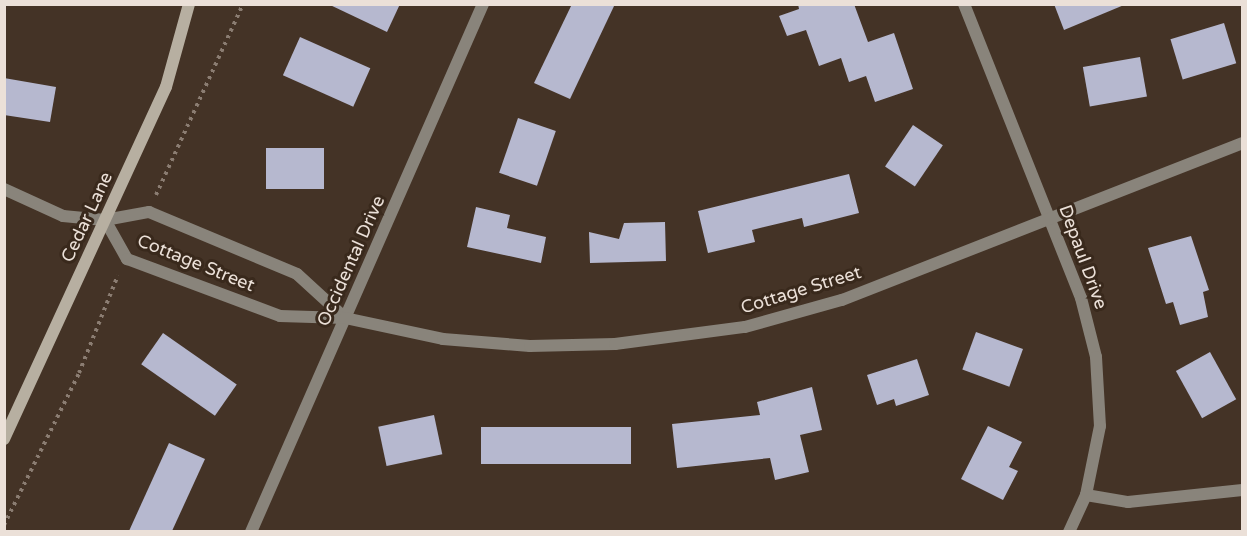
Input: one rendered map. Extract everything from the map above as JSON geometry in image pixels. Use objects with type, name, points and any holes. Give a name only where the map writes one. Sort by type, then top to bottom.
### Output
[{"type":"main road","name":"Cedar Lane","points":[[4,439],[166,87],[189,4]]},
{"type":"street","name":"Occidental Drive","points":[[251,531],[483,4]]},
{"type":"street","name":"Depaul Drive","points":[[964,4],[1081,298],[1096,357],[1100,426],[1086,495],[1069,531]]},
{"type":"street","name":"Cottage Street","points":[[345,318],[297,274],[149,212],[105,220],[127,259],[280,316],[345,318],[443,339],[530,346],[684,337],[842,300],[1242,143]]},
{"type":"street","points":[[4,189],[63,216],[105,220]]},
{"type":"street","points":[[1086,495],[1128,502],[1242,490]]},
{"type":"building","points":[[328,4],[400,4],[387,32]]},
{"type":"building","points":[[572,4],[615,4],[570,99],[534,83]]},
{"type":"building","points":[[798,4],[854,4],[868,42],[894,33],[913,89],[875,102],[866,76],[849,82],[841,58],[819,66],[806,30],[787,36],[779,16],[799,9]]},
{"type":"building","points":[[1054,4],[1124,4],[1124,5],[1064,30]]},
{"type":"building","points":[[1224,23],[1236,63],[1183,80],[1170,39]]},
{"type":"building","points":[[300,37],[370,68],[353,107],[283,75]]},
{"type":"building","points":[[1140,57],[1147,96],[1090,106],[1083,67]]},
{"type":"building","points":[[4,78],[56,87],[50,122],[4,115]]},
{"type":"building","points":[[518,118],[556,131],[537,186],[499,173]]},
{"type":"building","points":[[913,125],[943,145],[915,187],[885,166]]},
{"type":"building","points":[[266,148],[324,148],[324,189],[266,189]]},
{"type":"building","points":[[849,174],[859,213],[804,227],[802,218],[752,230],[755,242],[708,253],[698,211]]},
{"type":"building","points":[[476,207],[510,215],[507,228],[546,237],[541,263],[467,247]]},
{"type":"building","points":[[665,222],[666,261],[590,263],[589,232],[619,239],[624,223]]},
{"type":"building","points":[[1191,236],[1209,290],[1203,292],[1208,317],[1180,325],[1173,302],[1166,304],[1148,248]]},
{"type":"building","points":[[976,332],[1023,349],[1009,387],[962,370]]},
{"type":"building","points":[[163,333],[237,385],[215,416],[141,364]]},
{"type":"building","points":[[1210,352],[1236,399],[1202,418],[1176,371]]},
{"type":"building","points":[[917,359],[929,395],[896,406],[894,399],[877,405],[867,375]]},
{"type":"building","points":[[812,387],[822,430],[800,435],[809,472],[775,480],[770,458],[677,468],[672,424],[760,415],[757,402]]},
{"type":"building","points":[[434,415],[442,454],[387,466],[378,427]]},
{"type":"building","points":[[988,426],[1022,442],[1009,467],[1018,471],[1003,500],[961,479]]},
{"type":"building","points":[[481,427],[631,427],[631,464],[481,464]]},
{"type":"building","points":[[169,443],[205,459],[172,531],[129,531]]}]
